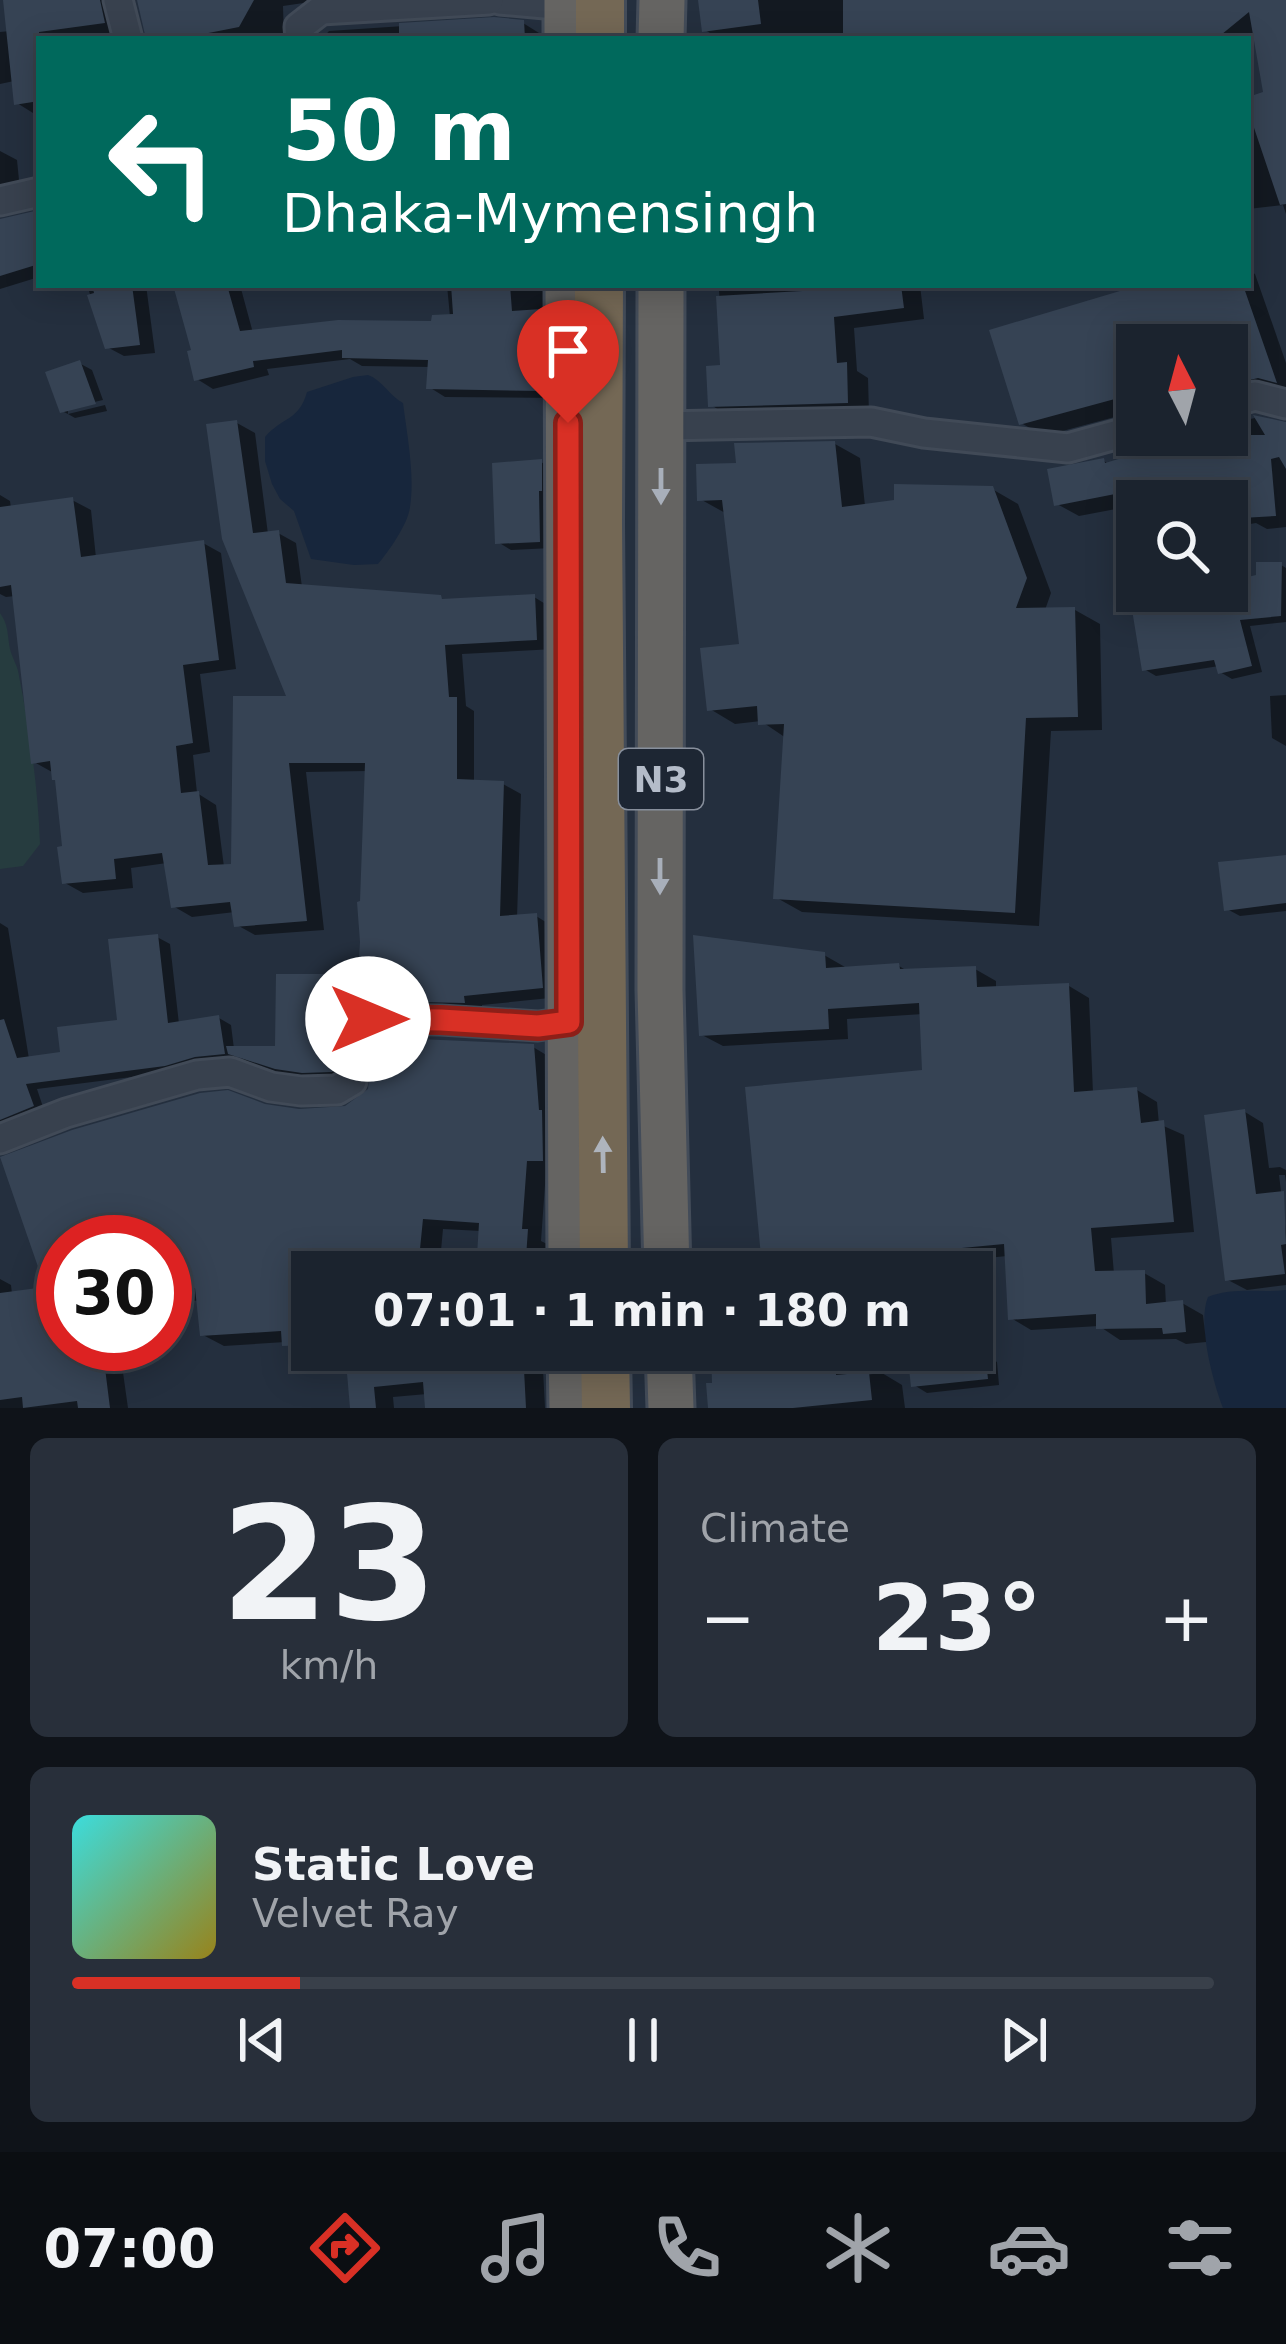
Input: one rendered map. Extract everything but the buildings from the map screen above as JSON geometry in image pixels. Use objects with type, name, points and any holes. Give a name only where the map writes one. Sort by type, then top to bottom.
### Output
[{"type":"highway","points":[[661,36],[662,0]]},
{"type":"highway","name":"N3","points":[[568,288],[571,1251]]},
{"type":"highway","points":[[599,288],[604,1251]]},
{"type":"highway","name":"N3","points":[[661,288],[660,990],[666,1251]]},
{"type":"highway","points":[[571,1371],[572,1408]]},
{"type":"highway","points":[[605,1371],[606,1408]]},
{"type":"highway","points":[[670,1371],[671,1408]]},
{"type":"street","points":[[118,0],[127,36]]},
{"type":"street","points":[[300,36],[299,27],[321,10],[490,0]]},
{"type":"street","points":[[500,0],[580,17]]},
{"type":"street","points":[[0,201],[36,193]]},
{"type":"street","points":[[1248,398],[1286,404]]},
{"type":"street","points":[[662,426],[872,422],[924,433],[1068,448],[1116,435]]},
{"type":"street","points":[[0,1139],[66,1113],[197,1075],[230,1072],[272,1087],[337,1090],[352,1081],[356,1027],[368,1019],[538,1026],[569,1022]]},
{"type":"green space","points":[[0,613],[27,718],[40,844],[23,866],[0,869]]},
{"type":"water","points":[[368,375],[403,403],[411,468],[409,514],[378,564],[311,559],[294,511],[272,484],[265,437],[295,414],[307,392]]},
{"type":"water","points":[[1286,1290],[1286,1408],[1223,1408],[1205,1337],[1208,1297]]},
{"type":"route","points":[[368,1019],[538,1026],[569,1022],[568,423]]}]
